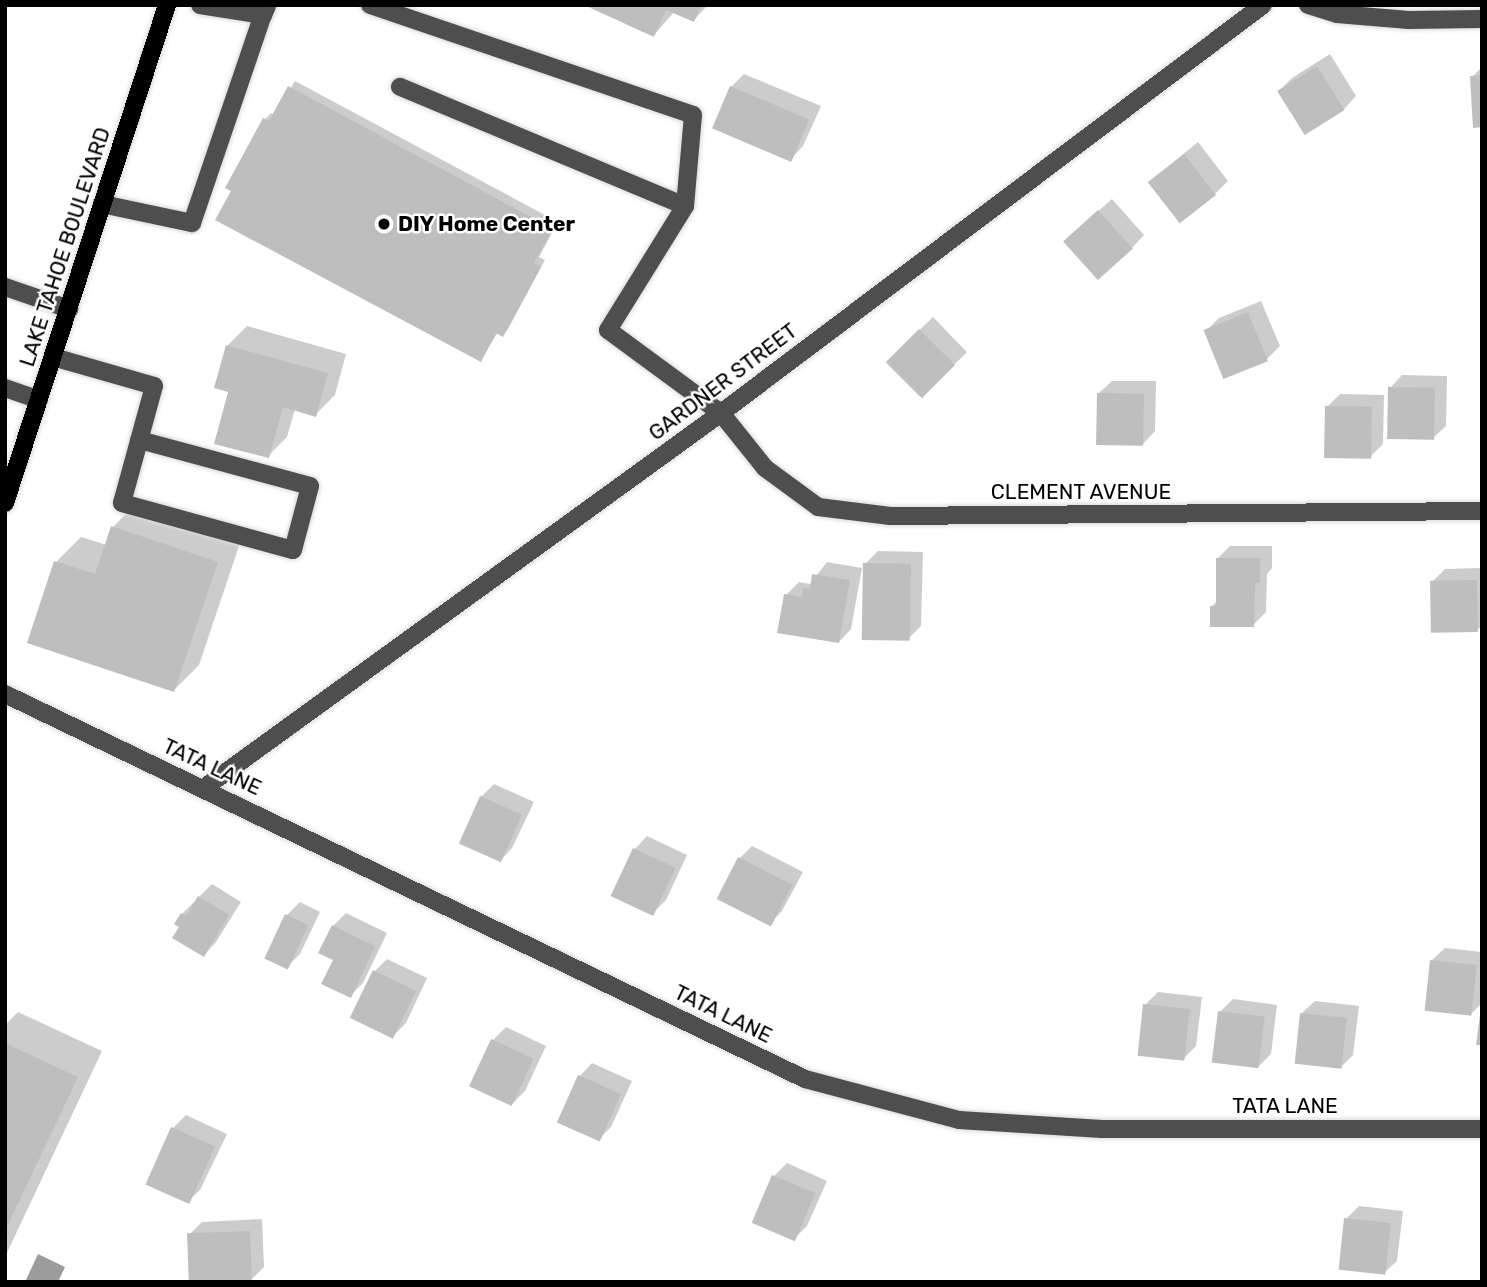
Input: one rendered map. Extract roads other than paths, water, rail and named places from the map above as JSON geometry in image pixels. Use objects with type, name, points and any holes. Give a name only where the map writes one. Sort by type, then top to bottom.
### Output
[{"type":"main road","name":"LAKE TAHOE BOULEVARD","points":[[5,503],[167,5]]},
{"type":"street","points":[[102,204],[192,223],[265,10],[200,5]]},
{"type":"street","points":[[370,5],[693,115],[685,206],[400,87]]},
{"type":"street","name":"GARDNER STREET","points":[[204,788],[721,413],[1263,5]]},
{"type":"street","points":[[1308,5],[1336,13],[1409,20],[1482,19]]},
{"type":"street","name":"CLEMENT AVENUE","points":[[685,206],[608,330],[721,413],[765,468],[818,507],[890,516],[1482,512]]},
{"type":"street","points":[[5,288],[69,309]]},
{"type":"street","points":[[53,357],[154,386],[139,440],[122,503],[293,550],[310,486],[139,440]]},
{"type":"street","points":[[5,388],[39,400]]},
{"type":"street","name":"TATA LANE","points":[[5,694],[805,1079],[959,1120],[1116,1129],[1482,1129]]},
{"type":"place","name":"DIY Home Center","points":[[384,224]]}]
